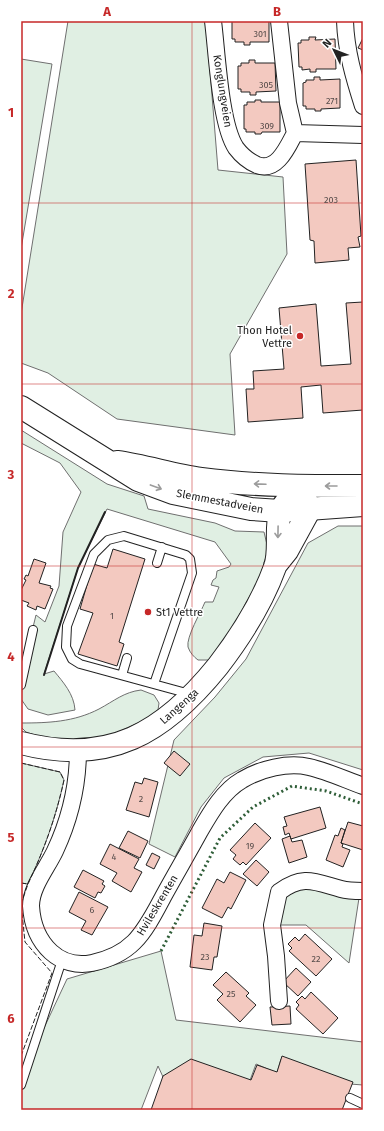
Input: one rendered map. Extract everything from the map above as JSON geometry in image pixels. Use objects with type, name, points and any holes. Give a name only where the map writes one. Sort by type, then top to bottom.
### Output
[{"type":"main road","name":"Slemmestadveien","points":[[21,407],[110,461],[138,480],[173,493],[251,509],[280,511],[363,505]]},
{"type":"main road","name":"Slemmestadveien","points":[[110,461],[144,466],[199,479],[244,484],[363,486]]},
{"type":"main road","points":[[280,511],[299,486],[310,509]]},
{"type":"main road","name":"Langenga","points":[[275,566],[288,551],[310,509]]},
{"type":"main road","name":"Langenga","points":[[21,743],[44,749],[78,750],[110,746],[129,741],[169,717],[193,695],[228,654],[254,612],[275,566],[279,549],[278,530],[280,511]]},
{"type":"street","name":"Konglungveien","points":[[213,21],[226,125],[236,147],[248,160],[261,166],[273,165],[283,155],[295,133]]},
{"type":"street","points":[[279,21],[288,103],[295,133],[363,135]]},
{"type":"street","points":[[345,21],[345,40],[352,73],[363,106]]},
{"type":"street","name":"Hvileskrenten","points":[[78,750],[75,792],[70,811],[55,850],[36,888],[31,906],[34,924],[40,939],[51,952],[62,960],[84,965],[118,954],[134,942],[155,911],[212,810],[232,787],[240,781],[269,769],[295,766],[309,767],[363,786]]},
{"type":"street","points":[[279,1001],[272,925],[279,892],[290,884],[310,880],[343,890],[363,891]]},
{"type":"lane","points":[[154,684],[192,573],[190,559],[186,555],[124,536],[108,540],[94,554],[67,626],[66,647],[72,659],[80,664],[193,695]]},
{"type":"lane","points":[[157,563],[162,547]]},
{"type":"lane","points":[[21,686],[34,630]]},
{"type":"lane","points":[[122,676],[127,658]]},
{"type":"lane","points":[[21,1085],[62,960]]},
{"type":"lane","points":[[350,1098],[363,1104]]},
{"type":"green space","points":[[68,21],[206,21],[218,170],[283,177],[287,254],[230,354],[235,435],[117,419],[48,373],[21,363],[21,314]]},
{"type":"green space","points":[[21,59],[52,64],[21,249]]},
{"type":"green space","points":[[21,430],[107,484],[144,496],[148,509],[215,523],[235,531],[264,532],[268,549],[260,578],[218,653],[208,660],[198,660],[192,655],[188,647],[191,631],[205,602],[213,602],[219,587],[211,585],[213,580],[216,578],[217,571],[229,567],[231,564],[215,542],[107,509],[78,568],[44,674],[54,671],[73,699],[75,710],[48,715],[28,709],[21,699],[24,664],[36,615],[45,622],[59,586],[63,532],[81,492],[60,463],[21,443]]},
{"type":"green space","points":[[338,526],[363,526],[363,770],[309,753],[263,757],[224,778],[201,807],[175,857],[149,844],[174,740],[215,697],[246,659],[308,543]]},
{"type":"green space","points":[[141,690],[154,695],[159,703],[158,710],[145,720],[78,750],[26,732],[21,727],[21,723],[61,721],[80,717],[99,709],[124,695]]},
{"type":"green space","points":[[21,763],[60,772],[64,780],[49,833],[28,884],[21,883]]},
{"type":"green space","points":[[301,887],[359,898],[349,963],[306,925],[280,925],[283,902],[289,894]]},
{"type":"green space","points":[[161,951],[176,1020],[363,1042],[363,1085],[350,1084],[281,1059],[277,1073],[256,1064],[249,1083],[163,1077],[158,1066],[141,1110],[21,1110],[21,1077],[67,979]]},
{"type":"building","points":[[232,21],[269,21],[269,42],[250,42],[250,45],[244,45],[244,42],[235,42],[235,39],[232,39]]},
{"type":"building","points":[[309,37],[316,37],[315,40],[335,39],[336,69],[316,69],[316,72],[310,72],[310,69],[302,70],[302,67],[299,67],[298,43],[301,43],[301,40],[309,40]]},
{"type":"building","points":[[363,38],[363,50],[358,48]]},
{"type":"building","points":[[249,60],[255,60],[255,63],[275,63],[276,91],[256,92],[256,95],[250,95],[250,92],[241,92],[241,89],[238,89],[238,66],[241,66],[241,63],[249,63]]},
{"type":"building","points":[[314,77],[320,77],[320,80],[340,79],[340,108],[321,109],[321,111],[315,111],[315,109],[306,109],[306,106],[303,106],[303,83],[306,82],[306,80],[314,80]]},
{"type":"building","points":[[255,100],[261,100],[261,102],[280,102],[280,132],[262,132],[261,134],[255,134],[255,132],[246,132],[246,129],[244,129],[244,105],[247,105],[247,102],[255,102]]},
{"type":"building","points":[[356,160],[361,236],[358,237],[360,247],[348,248],[349,260],[315,263],[314,241],[310,240],[305,164]]},
{"type":"building","name":"Thon Hotel Vettre","points":[[363,302],[363,410],[323,413],[321,385],[301,387],[303,418],[248,422],[246,389],[254,389],[253,371],[284,369],[279,308],[316,304],[321,366],[351,364],[346,303]]},
{"type":"building","points":[[113,549],[145,559],[119,642],[124,644],[117,666],[78,654],[93,613],[80,609],[93,564],[107,568]]},
{"type":"building","points":[[34,559],[46,563],[39,583],[51,586],[50,588],[53,589],[45,609],[37,606],[36,610],[27,606],[29,603],[21,600],[21,590],[26,580],[24,579],[26,575],[28,576]]},
{"type":"building","points":[[174,751],[190,764],[180,776],[164,763]]},
{"type":"building","points":[[144,778],[158,782],[149,817],[126,810],[135,782],[142,784]]},
{"type":"building","points":[[320,807],[326,828],[291,839],[289,833],[285,835],[283,827],[287,826],[284,817]]},
{"type":"building","points":[[348,822],[363,826],[363,850],[341,843]]},
{"type":"building","points":[[255,823],[271,838],[246,865],[243,862],[240,865],[233,859],[236,855],[230,850]]},
{"type":"building","points":[[341,828],[345,830],[341,843],[343,844],[342,847],[350,850],[343,867],[326,860],[335,835],[338,836]]},
{"type":"building","points":[[128,831],[148,841],[140,858],[119,848]]},
{"type":"building","points":[[290,836],[292,842],[302,840],[307,857],[289,863],[282,839]]},
{"type":"building","points":[[110,844],[139,859],[134,868],[142,872],[131,892],[112,881],[117,873],[100,864]]},
{"type":"building","points":[[152,853],[160,857],[154,869],[146,865]]},
{"type":"building","points":[[256,860],[269,872],[257,886],[243,874]]},
{"type":"building","points":[[83,870],[104,881],[102,884],[105,886],[101,893],[98,892],[95,898],[74,887]]},
{"type":"building","points":[[230,872],[246,880],[231,909],[228,907],[222,918],[202,908],[217,879],[224,883]]},
{"type":"building","points":[[79,892],[108,907],[92,935],[81,930],[86,921],[69,912]]},
{"type":"building","points":[[204,923],[222,926],[217,957],[214,957],[212,970],[190,967],[194,935],[202,936]]},
{"type":"building","points":[[305,934],[332,959],[316,976],[289,951],[292,948],[288,944],[295,937],[299,941]]},
{"type":"building","points":[[296,968],[311,982],[298,996],[283,982]]},
{"type":"building","points":[[226,972],[249,993],[246,996],[256,1005],[240,1022],[217,1000],[223,994],[213,985]]},
{"type":"building","points":[[311,992],[338,1018],[323,1034],[296,1009],[299,1005],[296,1002],[302,996],[305,999]]},
{"type":"building","points":[[290,1006],[291,1024],[272,1025],[270,1007]]},
{"type":"building","points":[[282,1056],[353,1082],[342,1110],[151,1110],[163,1076],[191,1059],[251,1080],[257,1065],[277,1072]]},
{"type":"hedge","points":[[161,951],[220,838],[253,807],[292,786],[326,791],[363,804]]},
{"type":"fence","points":[[21,763],[60,772],[64,780],[49,833],[39,859],[28,884],[21,883]]},
{"type":"fence","points":[[21,1056],[52,973],[25,942],[21,904],[28,884]]},
{"type":"wall","points":[[44,675],[78,568],[105,512]]},
{"type":"place","name":"Thon Hotel Vettre","points":[[300,336]]},
{"type":"place","name":"St1 Vettre","points":[[148,612]]}]
